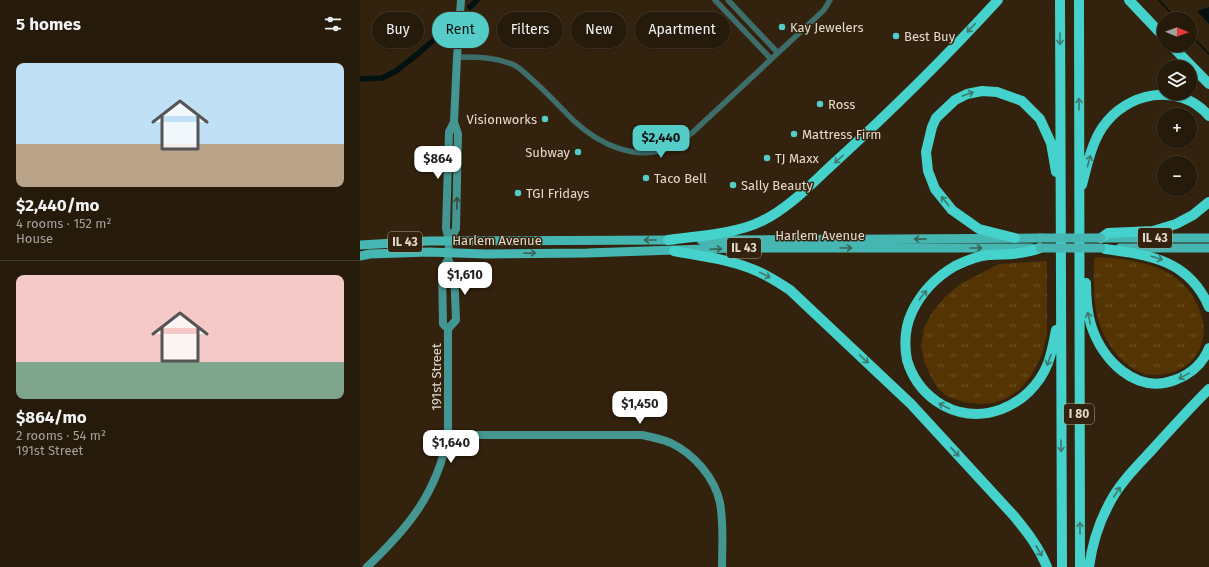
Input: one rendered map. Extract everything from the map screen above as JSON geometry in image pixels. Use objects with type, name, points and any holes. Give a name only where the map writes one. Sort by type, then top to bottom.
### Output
[{"type":"highway","points":[[668,240],[744,228],[762,221],[784,208],[871,130],[998,0]]},
{"type":"highway","name":"I 80","points":[[1060,0],[1062,567]]},
{"type":"highway","name":"I 80","points":[[1079,0],[1078,199],[1080,260],[1080,567]]},
{"type":"highway","points":[[1129,0],[1157,30]]},
{"type":"highway","points":[[1178,52],[1209,84]]},
{"type":"highway","points":[[1015,238],[979,229],[952,210],[935,188],[928,171],[926,152],[927,141],[936,118],[955,100],[967,94],[982,91],[997,92],[1022,101],[1040,119],[1051,144],[1060,201]]},
{"type":"highway","points":[[1078,199],[1092,149],[1098,135],[1107,121],[1129,103],[1151,95],[1168,95],[1184,98],[1200,108],[1209,116]]},
{"type":"highway","points":[[1209,202],[1193,215],[1170,226],[1153,231],[1108,233],[1102,245],[1146,255],[1172,264],[1184,272],[1195,283],[1209,307]]},
{"type":"highway","points":[[1040,243],[1025,253],[987,255],[976,258],[955,266],[945,272],[934,282],[919,300],[908,324],[905,347],[912,374],[931,398],[953,410],[968,414],[982,414],[995,412],[1007,407],[1019,400],[1031,390],[1045,370],[1053,350],[1061,309]]},
{"type":"highway","points":[[674,250],[736,263],[751,268],[790,290],[911,404],[1030,535],[1038,548],[1046,567]]},
{"type":"highway","points":[[1080,260],[1085,270],[1088,312],[1095,335],[1099,344],[1110,360],[1124,374],[1139,381],[1149,383],[1158,384],[1172,382],[1188,374],[1197,366],[1204,358],[1209,348]]},
{"type":"highway","points":[[1089,567],[1098,530],[1108,505],[1120,486],[1168,431],[1209,389]]},
{"type":"main road","name":"Harlem Avenue","points":[[360,245],[428,241],[1015,238],[1040,243]]},
{"type":"main road","name":"Harlem Avenue","points":[[1102,245],[1209,238]]},
{"type":"main road","name":"Harlem Avenue","points":[[360,256],[370,254],[449,256],[734,248],[1040,243],[1209,248]]},
{"type":"street","name":"191st Street","points":[[367,567],[399,535],[424,501],[435,479],[446,448],[448,435],[448,329],[456,320],[454,269],[449,256],[449,241],[446,228],[449,132],[454,122],[461,0]]},
{"type":"street","points":[[715,0],[771,59]]},
{"type":"street","points":[[728,0],[778,53]]},
{"type":"street","points":[[457,57],[490,58],[515,65],[544,90],[575,122],[603,142],[619,149],[636,153],[653,152],[672,147],[692,133],[824,10],[830,0]]},
{"type":"street","name":"191st Street","points":[[448,329],[443,324],[442,269],[449,256]]},
{"type":"street","points":[[448,435],[642,436],[657,438],[671,443],[685,451],[697,462],[707,474],[714,487],[720,502],[722,517],[722,567]]},
{"type":"green space","points":[[1095,257],[1129,260],[1145,264],[1160,269],[1174,277],[1186,287],[1196,301],[1202,318],[1204,333],[1200,349],[1186,366],[1167,374],[1145,374],[1135,370],[1117,355],[1104,335],[1097,314],[1094,287]]},
{"type":"green space","points":[[1047,261],[1047,333],[1042,355],[1031,376],[1019,390],[1005,399],[994,403],[981,404],[964,402],[946,396],[937,387],[931,377],[924,361],[921,346],[924,328],[933,311],[946,296],[962,283],[999,264]]},
{"type":"shaded area","points":[[1209,7],[1209,24],[1197,11]]},
{"type":"waterway","points":[[470,7],[477,0]]},
{"type":"waterway","points":[[1159,0],[1170,12]]},
{"type":"waterway","points":[[360,79],[382,78],[396,71],[432,41]]},
{"type":"waterway","points":[[1197,41],[1209,54]]},
{"type":"place","name":"Kay Jewelers","points":[[782,27]]},
{"type":"place","name":"Best Buy","points":[[896,36]]},
{"type":"place","name":"Ross","points":[[820,104]]},
{"type":"place","name":"Visionworks","points":[[545,119]]},
{"type":"place","name":"Mattress Firm","points":[[794,134]]},
{"type":"place","name":"Subway","points":[[578,152]]},
{"type":"place","name":"TJ Maxx","points":[[767,158]]},
{"type":"place","name":"Taco Bell","points":[[646,178]]},
{"type":"place","name":"Sally Beauty","points":[[733,185]]},
{"type":"place","name":"TGI Fridays","points":[[518,193]]}]
